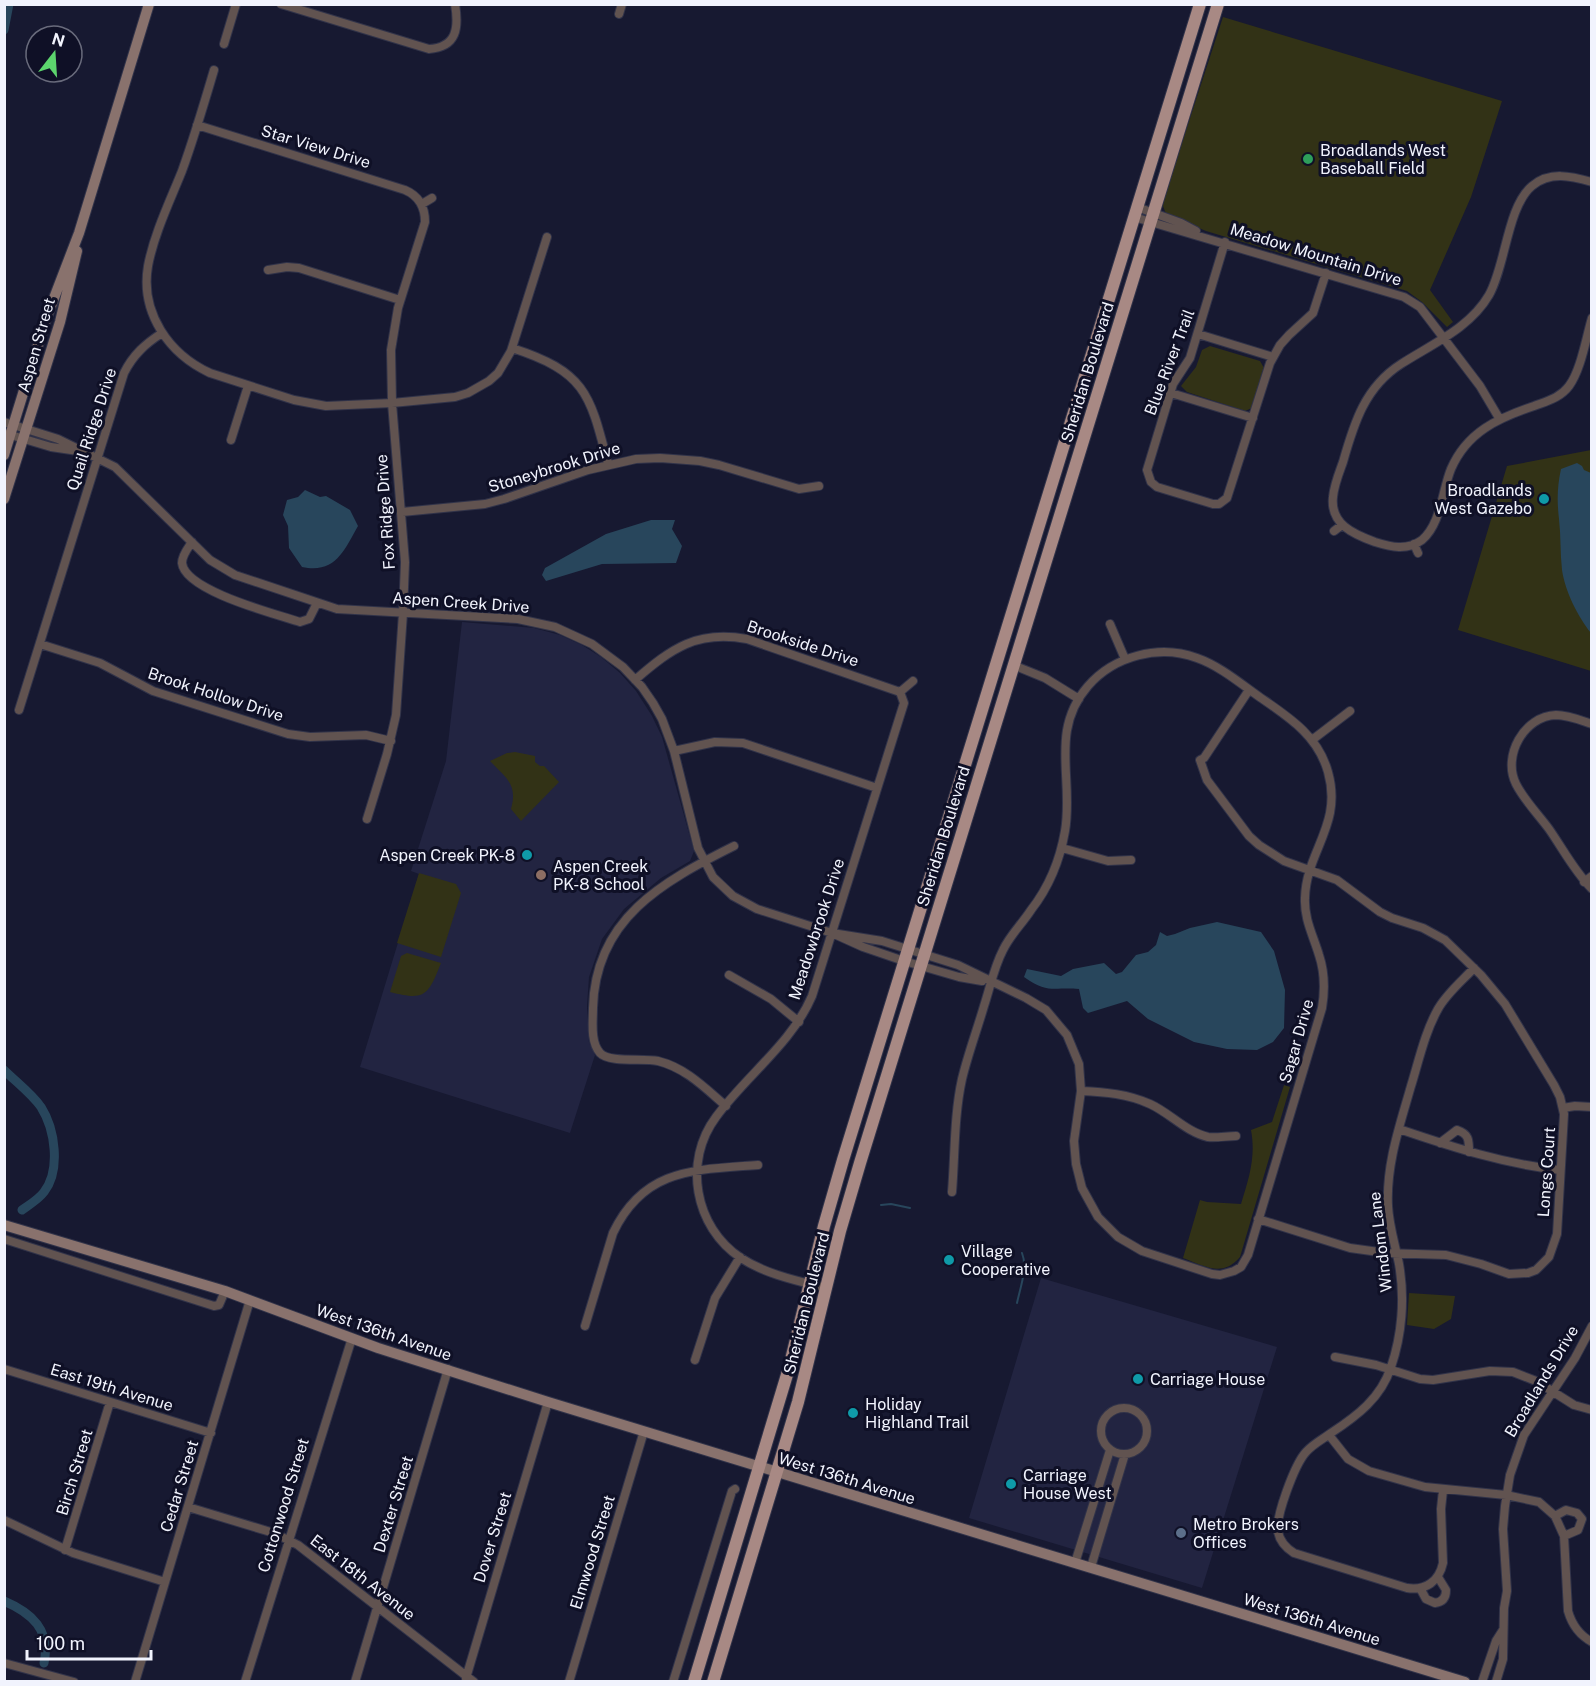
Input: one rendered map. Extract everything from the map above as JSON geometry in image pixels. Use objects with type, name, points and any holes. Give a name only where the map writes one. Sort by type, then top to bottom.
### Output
[{"type":"main road","name":"Aspen Street","points":[[4,455],[8,429],[46,319],[80,232],[149,4]]},
{"type":"main road","name":"Sheridan Boulevard","points":[[694,1682],[789,1368],[843,1160],[1200,4]]},
{"type":"main road","name":"Sheridan Boulevard","points":[[713,1682],[805,1377],[843,1220],[1218,4]]},
{"type":"main road","name":"Aspen Street","points":[[4,500],[60,322],[80,232]]},
{"type":"main road","name":"West 136th Avenue","points":[[4,1225],[225,1291],[352,1338],[548,1402],[1465,1682]]},
{"type":"street","points":[[224,44],[236,4]]},
{"type":"street","points":[[281,4],[421,48],[437,48],[450,40],[457,28],[455,4]]},
{"type":"street","points":[[619,14],[622,4]]},
{"type":"street","points":[[214,70],[148,267],[148,295],[153,315],[162,333],[177,352],[197,368],[294,400],[326,406],[392,403],[455,397],[468,393],[484,385],[498,373],[512,348],[547,237]]},
{"type":"street","name":"Star View Drive","points":[[197,125],[405,190],[422,204]]},
{"type":"street","points":[[1592,182],[1558,175],[1540,178],[1518,204],[1498,273],[1489,294],[1471,318],[1444,339],[1387,374],[1373,389],[1359,412],[1333,494],[1334,511],[1342,525],[1357,535],[1390,547],[1416,548],[1433,525],[1450,471],[1463,447],[1499,418],[1553,399],[1568,388],[1576,371],[1592,318]]},
{"type":"street","points":[[422,204],[432,198]]},
{"type":"street","name":"Fox Ridge Drive","points":[[367,819],[391,741],[399,688],[405,562],[392,403],[391,350],[400,300],[425,222],[422,204]]},
{"type":"street","name":"Meadow Mountain Drive","points":[[1135,212],[1412,301],[1420,307],[1480,386],[1499,418]]},
{"type":"street","name":"Blue River Trail","points":[[1225,242],[1190,358],[1177,375],[1147,470],[1150,486],[1213,504],[1230,501],[1273,357],[1289,335],[1313,313],[1326,273]]},
{"type":"street","points":[[268,270],[299,268],[400,300]]},
{"type":"street","name":"Quail Ridge Drive","points":[[19,710],[124,373],[144,345],[162,333]]},
{"type":"street","points":[[1198,334],[1273,357]]},
{"type":"street","points":[[512,348],[556,365],[576,382],[590,402],[596,416],[608,464]]},
{"type":"street","points":[[231,440],[248,386]]},
{"type":"street","points":[[1171,393],[1254,418]]},
{"type":"street","name":"Aspen Creek Drive","points":[[8,429],[58,439],[120,472],[210,560],[235,575],[317,603],[345,610],[518,619],[555,627],[608,654],[635,680],[662,719],[674,751],[698,848],[722,887],[744,904],[757,909],[832,933],[863,947],[922,960],[959,977],[991,982],[1039,1005],[1059,1024],[1072,1044],[1077,1057],[1081,1091],[1074,1140],[1076,1164],[1082,1188],[1098,1217],[1118,1236],[1149,1254],[1212,1274],[1220,1275],[1234,1271]]},
{"type":"street","name":"Stoneybrook Drive","points":[[402,512],[461,507],[494,501],[608,464],[636,459],[680,458],[719,465],[799,489],[819,486]]},
{"type":"street","points":[[1334,531],[1342,525]]},
{"type":"street","points":[[192,542],[183,558],[183,567],[193,578],[218,595],[300,622],[309,619],[317,603]]},
{"type":"street","points":[[1110,624],[1125,659]]},
{"type":"street","name":"Brookside Drive","points":[[635,680],[662,656],[688,642],[703,638],[734,637],[747,639],[900,692]]},
{"type":"street","name":"Brook Hollow Drive","points":[[40,644],[100,663],[153,692],[288,734],[310,737],[366,735],[391,741]]},
{"type":"street","points":[[952,1192],[962,1080],[991,982],[1004,947],[1040,897],[1051,877],[1062,848],[1068,808],[1065,737],[1068,723],[1079,699],[1097,677],[1125,659],[1158,652],[1184,654],[1213,665],[1293,720],[1312,740],[1323,759],[1328,774],[1331,803],[1326,832],[1310,870]]},
{"type":"street","points":[[1013,665],[1045,678],[1079,699]]},
{"type":"street","points":[[900,692],[913,681]]},
{"type":"street","name":"Longs Court","points":[[1249,690],[1204,758],[1200,760],[1207,780],[1249,836],[1259,845],[1284,861],[1337,880],[1386,915],[1434,932],[1474,968],[1505,1004],[1554,1085],[1563,1108],[1564,1125],[1555,1241],[1549,1257],[1536,1270],[1519,1275],[1509,1274],[1446,1255],[1350,1248],[1258,1219]]},
{"type":"street","name":"Meadowbrook Drive","points":[[826,1288],[753,1265],[740,1257],[718,1237],[705,1215],[698,1189],[697,1170],[705,1136],[726,1106],[799,1022],[812,996],[904,703],[900,692]]},
{"type":"street","points":[[1312,740],[1350,711]]},
{"type":"street","points":[[1592,724],[1555,715],[1537,720],[1523,733],[1513,755],[1512,765],[1515,783],[1588,879],[1592,889]]},
{"type":"street","points":[[674,751],[715,742],[743,743],[877,788]]},
{"type":"street","points":[[726,1106],[683,1071],[657,1061],[606,1057],[600,1053],[593,1029],[594,988],[604,952],[612,936],[632,911],[668,882],[734,846]]},
{"type":"street","points":[[1062,848],[1108,861],[1131,860]]},
{"type":"street","name":"Sagar Drive","points":[[1258,1219],[1323,1001],[1323,967],[1306,914],[1306,885],[1310,870]]},
{"type":"street","name":"Windom Lane","points":[[1438,1577],[1446,1590],[1446,1596],[1441,1601],[1431,1602],[1426,1599],[1420,1588],[1407,1587],[1294,1553],[1282,1543],[1277,1527],[1294,1470],[1306,1451],[1367,1407],[1380,1390],[1395,1356],[1402,1307],[1401,1282],[1390,1226],[1388,1186],[1390,1166],[1420,1054],[1432,1019],[1448,994],[1474,968]]},
{"type":"street","points":[[729,975],[771,999],[799,1022]]},
{"type":"street","points":[[1081,1091],[1132,1097],[1209,1137],[1236,1136]]},
{"type":"street","points":[[1563,1108],[1592,1107]]},
{"type":"street","points":[[1399,1129],[1469,1152],[1528,1166],[1560,1170]]},
{"type":"street","points":[[1440,1143],[1457,1130],[1461,1131],[1467,1135],[1469,1152]]},
{"type":"street","points":[[585,1326],[613,1233],[627,1208],[638,1197],[662,1180],[681,1173],[758,1165]]},
{"type":"street","points":[[1240,1281],[1234,1271],[1245,1260],[1258,1219]]},
{"type":"street","points":[[4,1239],[214,1306],[219,1305],[225,1291]]},
{"type":"street","points":[[695,1360],[715,1298],[740,1257]]},
{"type":"street","name":"Cedar Street","points":[[135,1682],[250,1300]]},
{"type":"street","name":"Broadlands Drive","points":[[1496,1682],[1503,1659],[1504,1608],[1507,1591],[1503,1529],[1510,1475],[1524,1436],[1575,1358],[1592,1326]]},
{"type":"street","name":"Cottonwood Street","points":[[245,1682],[352,1338]]},
{"type":"street","points":[[1335,1357],[1410,1377],[1433,1380],[1490,1371],[1513,1372],[1536,1381],[1574,1405],[1592,1410]]},
{"type":"street","name":"East 19th Avenue","points":[[4,1369],[211,1433]]},
{"type":"street","name":"Dexter Street","points":[[355,1682],[448,1369]]},
{"type":"street","name":"Birch Street","points":[[65,1550],[110,1402]]},
{"type":"street","name":"Dover Street","points":[[468,1680],[548,1402]]},
{"type":"street","points":[[1118,1409],[1133,1410],[1144,1421],[1146,1432],[1138,1449],[1125,1454],[1110,1450],[1105,1444],[1101,1431],[1106,1417],[1118,1409]]},
{"type":"street","name":"Elmwood Street","points":[[569,1682],[645,1431]]},
{"type":"street","points":[[1329,1435],[1348,1459],[1369,1472],[1425,1487],[1506,1495],[1539,1502],[1555,1516],[1564,1536],[1568,1611],[1575,1628],[1592,1642]]},
{"type":"street","points":[[1075,1563],[1110,1450]]},
{"type":"street","points":[[1091,1567],[1125,1454]]},
{"type":"street","points":[[673,1682],[732,1491],[735,1489]]},
{"type":"street","points":[[1420,1588],[1428,1586],[1438,1577],[1443,1563],[1441,1509],[1443,1490]]},
{"type":"street","name":"East 18th Avenue","points":[[188,1507],[288,1539],[378,1606],[468,1680]]},
{"type":"street","points":[[1555,1516],[1566,1510],[1577,1513],[1582,1519],[1578,1530],[1564,1536]]},
{"type":"street","points":[[4,1520],[65,1550],[165,1582]]},
{"type":"street","name":"Broadlands Drive","points":[[1482,1682],[1496,1641],[1503,1630]]},
{"type":"street","points":[[4,1664],[74,1682]]},
{"type":"shaded area","points":[[1223,17],[1502,101],[1471,197],[1430,290],[1453,322],[1447,327],[1422,302],[1407,291],[1206,231],[1166,214],[1163,206],[1164,198]]},
{"type":"shaded area","points":[[1210,346],[1260,361],[1264,368],[1252,408],[1245,411],[1187,392],[1181,386],[1196,367],[1202,350]]},
{"type":"shaded area","points":[[1591,450],[1591,671],[1458,630],[1507,466]]},
{"type":"shaded area","points":[[1577,463],[1591,473],[1591,633],[1569,595],[1561,564],[1558,488],[1561,469]]},
{"type":"shaded area","points":[[305,490],[320,497],[326,496],[350,510],[358,526],[343,552],[331,564],[323,567],[302,567],[289,548],[288,526],[283,515],[287,500],[298,497]]},
{"type":"shaded area","points":[[651,520],[675,520],[672,529],[682,546],[676,563],[602,564],[546,581],[542,575],[545,568],[606,534]]},
{"type":"shaded area","name":"Aspen Creek PK-8 School","points":[[462,622],[534,628],[560,635],[601,657],[620,673],[636,691],[662,737],[694,851],[690,861],[661,878],[624,909],[602,939],[589,977],[587,1006],[589,1042],[595,1055],[570,1133],[360,1067],[419,874],[411,871],[446,761]]},
{"type":"shaded area","points":[[515,752],[535,756],[535,762],[544,766],[559,782],[521,821],[511,809],[512,787],[506,777],[490,761]]},
{"type":"shaded area","points":[[419,873],[456,884],[461,893],[441,957],[397,943]]},
{"type":"shaded area","points":[[1217,922],[1261,932],[1274,951],[1285,990],[1284,1028],[1273,1042],[1257,1050],[1227,1049],[1194,1042],[1148,1019],[1127,1001],[1088,1013],[1083,1008],[1079,989],[1045,988],[1024,977],[1027,969],[1061,976],[1073,969],[1104,963],[1116,974],[1122,972],[1136,955],[1148,952],[1156,945],[1160,932],[1167,936]]},
{"type":"shaded area","points":[[407,953],[441,963],[432,983],[424,993],[411,996],[390,992],[401,956]]},
{"type":"shaded area","points":[[1284,1085],[1290,1087],[1240,1257],[1227,1267],[1220,1269],[1206,1267],[1183,1258],[1200,1200],[1241,1204],[1252,1158],[1251,1130],[1272,1122]]},
{"type":"shaded area","points":[[1041,1278],[1277,1347],[1202,1588],[969,1518]]},
{"type":"shaded area","points":[[1409,1293],[1455,1296],[1451,1319],[1434,1329],[1407,1325]]},
{"type":"waterway","points":[[4,30],[9,4]]},
{"type":"waterway","points":[[4,1070],[41,1107],[53,1138],[53,1173],[49,1183],[44,1192],[22,1210]]},
{"type":"waterway","points":[[881,1205],[891,1204],[910,1208]]},
{"type":"waterway","points":[[1017,1303],[1024,1271],[1022,1253]]},
{"type":"waterway","points":[[4,1601],[23,1611],[37,1624],[45,1641],[44,1663]]},
{"type":"place","name":"Broadlands West Baseball Field","points":[[1308,159]]},
{"type":"place","name":"Broadlands West Gazebo","points":[[1544,499]]},
{"type":"place","name":"Aspen Creek PK-8","points":[[527,855]]},
{"type":"place","name":"Aspen Creek PK-8 School","points":[[541,875]]},
{"type":"place","name":"Village Cooperative","points":[[949,1260]]},
{"type":"place","name":"Carriage House","points":[[1138,1379]]},
{"type":"place","name":"Holiday Highland Trail","points":[[853,1413]]},
{"type":"place","name":"Carriage House West","points":[[1011,1484]]},
{"type":"place","name":"Metro Brokers Offices","points":[[1181,1533]]}]
